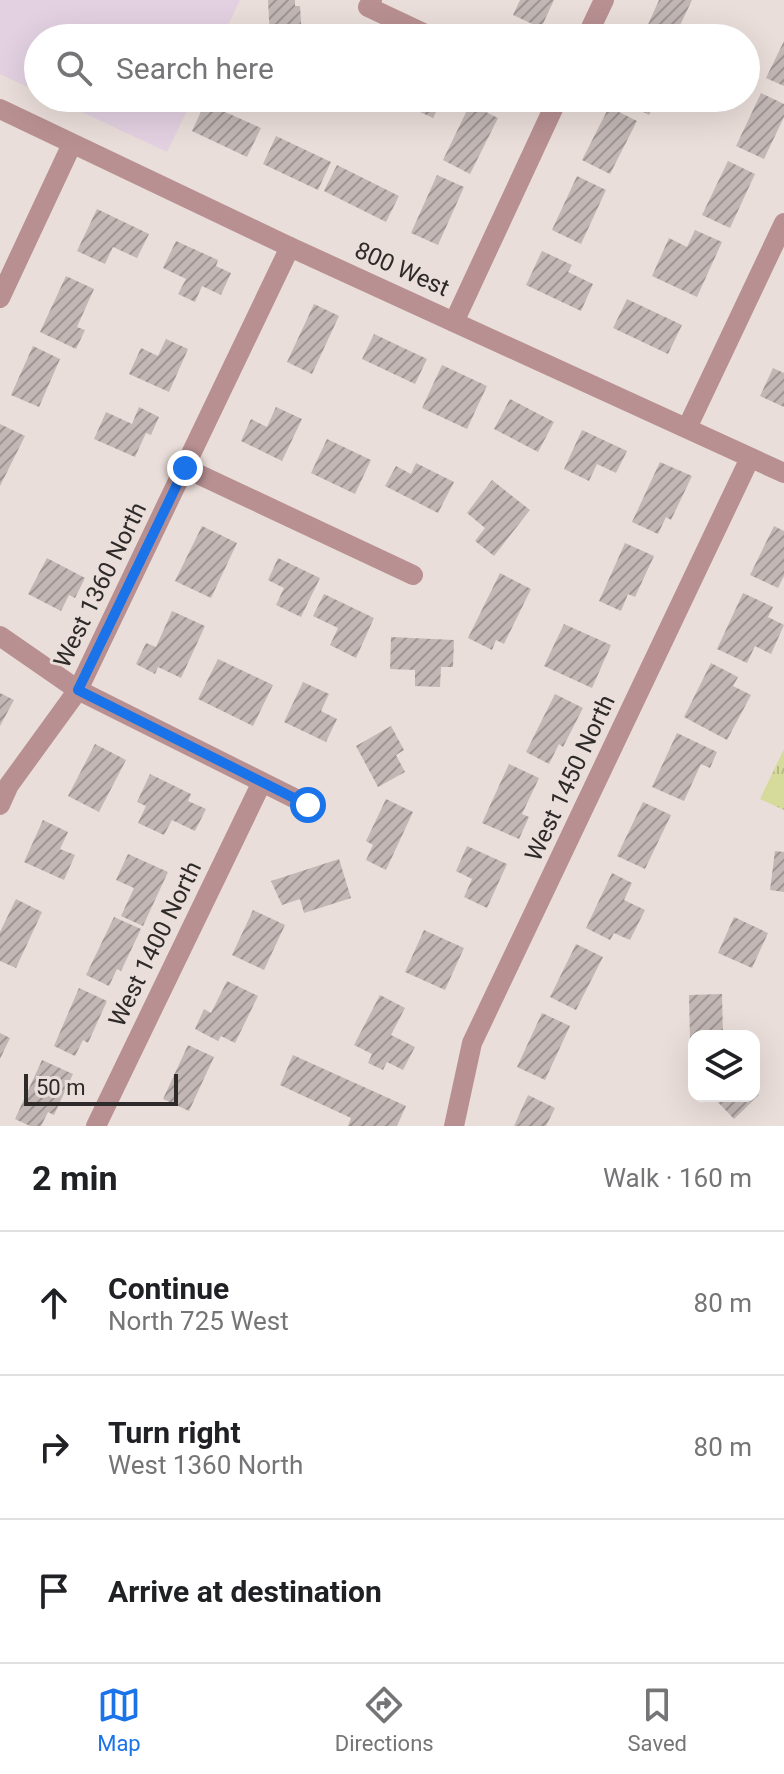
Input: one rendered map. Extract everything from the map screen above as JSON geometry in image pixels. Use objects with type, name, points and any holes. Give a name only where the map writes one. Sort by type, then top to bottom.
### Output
[{"type":"street","points":[[593,24],[604,0]]},
{"type":"street","points":[[370,4],[408,24]]},
{"type":"street","name":"800 West","points":[[0,109],[290,247],[784,473]]},
{"type":"street","points":[[454,322],[552,112]]},
{"type":"street","points":[[0,298],[72,144]]},
{"type":"street","points":[[687,428],[784,223]]},
{"type":"street","name":"West 1360 North","points":[[0,805],[9,785],[78,690],[290,247]]},
{"type":"street","name":"West 1450 North","points":[[454,1126],[472,1043],[750,458]]},
{"type":"street","points":[[185,468],[413,575]]},
{"type":"street","points":[[0,636],[78,690],[308,805]]},
{"type":"street","name":"West 1400 North","points":[[96,1126],[261,784]]},
{"type":"shaded area","points":[[0,0],[240,0],[229,24],[24,24],[24,85],[0,74]]},
{"type":"shaded area","points":[[82,112],[186,112],[167,152]]},
{"type":"green space","points":[[784,749],[784,810],[760,799]]},
{"type":"building","points":[[268,0],[295,0],[295,6],[300,6],[301,24],[269,24]]},
{"type":"building","points":[[520,0],[554,0],[543,24],[532,24],[513,15]]},
{"type":"building","points":[[659,0],[692,0],[681,24],[648,24]]},
{"type":"building","points":[[784,41],[784,86],[766,78]]},
{"type":"building","points":[[760,95],[784,104],[784,117],[764,159],[736,146],[752,112],[760,112]]},
{"type":"building","points":[[201,112],[225,112],[261,128],[247,157],[192,131]]},
{"type":"building","points":[[420,112],[436,112],[433,118]]},
{"type":"building","points":[[466,112],[486,112],[498,118],[470,174],[443,160]]},
{"type":"building","points":[[606,112],[619,112],[637,121],[610,174],[582,160]]},
{"type":"building","points":[[276,136],[331,162],[318,190],[263,164]]},
{"type":"building","points":[[728,161],[755,174],[730,228],[702,215]]},
{"type":"building","points":[[337,165],[399,196],[386,222],[324,191]]},
{"type":"building","points":[[437,175],[464,187],[438,245],[411,233]]},
{"type":"building","points":[[577,176],[606,190],[581,244],[552,230]]},
{"type":"building","points":[[97,209],[149,234],[137,258],[113,247],[105,264],[77,251]]},
{"type":"building","points":[[695,230],[722,242],[697,297],[652,276],[669,238],[687,247]]},
{"type":"building","points":[[176,241],[218,260],[216,266],[231,273],[221,295],[202,286],[195,302],[178,294],[186,279],[163,268]]},
{"type":"building","points":[[542,251],[572,265],[568,272],[593,284],[581,311],[526,285]]},
{"type":"building","points":[[66,276],[94,289],[77,327],[85,330],[76,349],[40,332]]},
{"type":"building","points":[[627,299],[682,325],[668,354],[613,328]]},
{"type":"building","points":[[314,304],[339,316],[312,374],[287,362]]},
{"type":"building","points":[[374,334],[427,359],[415,384],[362,359]]},
{"type":"building","points":[[166,339],[188,349],[169,392],[129,374],[141,348],[158,356]]},
{"type":"building","points":[[33,346],[60,359],[39,407],[11,395]]},
{"type":"building","points":[[442,365],[487,386],[467,429],[422,408]]},
{"type":"building","points":[[773,368],[784,373],[784,407],[760,396]]},
{"type":"building","points":[[510,399],[554,422],[538,452],[494,429]]},
{"type":"building","points":[[139,407],[159,417],[151,435],[146,433],[135,457],[94,439],[106,412],[132,424]]},
{"type":"building","points":[[276,407],[302,419],[282,461],[241,441],[251,419],[267,427]]},
{"type":"building","points":[[0,424],[25,436],[0,486]]},
{"type":"building","points":[[582,430],[627,451],[616,473],[597,464],[589,481],[564,469]]},
{"type":"building","points":[[327,439],[371,460],[355,494],[311,473]]},
{"type":"building","points":[[660,462],[692,476],[671,520],[666,517],[658,534],[632,522]]},
{"type":"building","points":[[416,463],[454,482],[438,513],[385,486],[396,466],[411,474]]},
{"type":"building","points":[[492,480],[530,510],[494,556],[475,541],[485,528],[467,513]]},
{"type":"building","points":[[202,526],[237,543],[211,598],[175,581]]},
{"type":"building","points":[[774,526],[784,531],[784,576],[778,588],[750,575]]},
{"type":"building","points":[[625,543],[654,556],[635,597],[628,594],[621,611],[599,601]]},
{"type":"building","points":[[47,558],[85,578],[75,598],[69,595],[61,611],[28,594]]},
{"type":"building","points":[[278,558],[320,578],[301,617],[276,605],[284,588],[268,580]]},
{"type":"building","points":[[500,573],[531,589],[504,644],[496,640],[492,650],[468,638]]},
{"type":"building","points":[[743,593],[773,607],[768,617],[784,625],[771,654],[755,646],[747,663],[717,649]]},
{"type":"building","points":[[324,594],[374,618],[356,658],[330,645],[338,628],[313,616]]},
{"type":"building","points":[[172,611],[205,626],[181,678],[158,667],[155,674],[136,664],[146,643],[156,647]]},
{"type":"building","points":[[564,624],[611,645],[592,688],[544,666]]},
{"type":"building","points":[[391,637],[454,640],[453,667],[441,667],[440,687],[415,686],[415,670],[390,669]]},
{"type":"building","points":[[218,659],[273,685],[253,726],[198,699]]},
{"type":"building","points":[[711,663],[738,677],[733,686],[751,695],[727,740],[684,717]]},
{"type":"building","points":[[303,682],[329,694],[321,711],[337,719],[326,742],[284,722]]},
{"type":"building","points":[[0,693],[14,700],[0,726]]},
{"type":"building","points":[[555,694],[583,708],[563,747],[559,744],[549,764],[526,752]]},
{"type":"building","points":[[391,726],[404,750],[396,755],[405,772],[378,787],[356,746]]},
{"type":"building","points":[[677,733],[717,752],[710,768],[701,764],[684,801],[652,787]]},
{"type":"building","points":[[95,744],[126,760],[99,812],[68,796]]},
{"type":"building","points":[[509,764],[539,778],[522,814],[529,817],[519,839],[482,823]]},
{"type":"building","points":[[150,774],[191,794],[188,801],[206,809],[195,831],[172,820],[164,835],[138,823],[146,806],[137,802]]},
{"type":"building","points":[[386,799],[413,812],[386,870],[366,860],[373,845],[366,841]]},
{"type":"building","points":[[643,802],[671,815],[645,869],[617,856]]},
{"type":"building","points":[[43,820],[68,832],[60,849],[75,855],[64,880],[24,862]]},
{"type":"building","points":[[467,846],[507,864],[487,908],[464,897],[472,879],[456,871]]},
{"type":"building","points":[[775,851],[784,852],[784,892],[770,890]]},
{"type":"building","points":[[128,854],[168,872],[143,926],[121,916],[134,888],[116,880]]},
{"type":"building","points":[[339,859],[351,898],[304,913],[300,899],[282,905],[271,881]]},
{"type":"building","points":[[612,873],[632,883],[624,900],[645,910],[630,940],[614,933],[610,940],[586,928]]},
{"type":"building","points":[[16,899],[42,912],[16,968],[0,961],[0,932]]},
{"type":"building","points":[[253,910],[285,925],[264,970],[232,955]]},
{"type":"building","points":[[114,917],[141,929],[121,971],[117,969],[109,986],[86,975]]},
{"type":"building","points":[[734,917],[768,933],[752,968],[718,953]]},
{"type":"building","points":[[424,930],[464,948],[445,990],[405,972]]},
{"type":"building","points":[[576,944],[603,957],[576,1010],[550,997]]},
{"type":"building","points":[[227,981],[258,996],[235,1043],[221,1036],[218,1041],[195,1029],[204,1009],[211,1013]]},
{"type":"building","points":[[79,988],[107,1001],[88,1043],[83,1040],[75,1056],[54,1046]]},
{"type":"building","points":[[722,994],[723,1030],[690,1030],[689,995]]},
{"type":"building","points":[[380,995],[405,1008],[391,1035],[415,1047],[403,1070],[387,1062],[383,1070],[368,1063],[372,1054],[354,1045]]},
{"type":"building","points":[[542,1013],[570,1026],[545,1080],[517,1067]]},
{"type":"building","points":[[0,1033],[10,1038],[0,1059]]},
{"type":"building","points":[[188,1045],[214,1057],[189,1111],[163,1099]]},
{"type":"building","points":[[293,1055],[406,1106],[397,1126],[348,1126],[351,1118],[280,1085]]},
{"type":"building","points":[[42,1060],[73,1074],[54,1115],[48,1112],[41,1126],[30,1126],[15,1119]]},
{"type":"building","points":[[528,1095],[555,1108],[546,1126],[514,1126]]},
{"type":"building","points":[[718,1102],[752,1102],[734,1119]]},
{"type":"route","points":[[185,468],[78,690],[308,805]]}]
